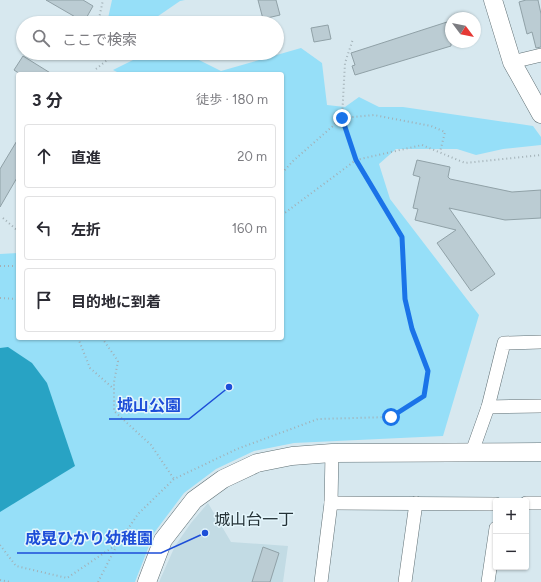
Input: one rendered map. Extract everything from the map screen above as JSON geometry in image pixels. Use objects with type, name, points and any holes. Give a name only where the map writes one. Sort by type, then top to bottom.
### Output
[{"type":"street","points":[[493,0],[512,62],[541,114]]},
{"type":"street","points":[[512,62],[541,55]]},
{"type":"street","points":[[472,452],[488,407],[504,343],[541,342]]},
{"type":"street","points":[[488,407],[541,406]]},
{"type":"street","points":[[146,582],[163,540],[194,500],[222,479],[257,463],[292,456],[332,453],[541,452]]},
{"type":"street","points":[[321,582],[331,503],[332,453]]},
{"type":"street","points":[[331,503],[493,504]]},
{"type":"street","points":[[405,582],[416,503]]},
{"type":"street","points":[[529,503],[541,503]]},
{"type":"street","points":[[488,582],[495,534]]},
{"type":"path","points":[[100,16],[103,0]]},
{"type":"path","points":[[98,582],[116,545],[138,514],[174,479],[237,449],[318,419],[391,417],[424,396],[428,371],[412,329],[405,299],[402,237],[356,160],[342,118],[345,62],[353,39]]},
{"type":"path","points":[[96,70],[108,60]]},
{"type":"path","points":[[284,171],[342,118],[374,115],[431,126],[445,132],[440,152]]},
{"type":"path","points":[[284,214],[356,160],[422,145],[465,162],[541,155]]},
{"type":"path","points":[[3,218],[16,229]]},
{"type":"path","points":[[0,266],[16,266]]},
{"type":"path","points":[[0,298],[16,299]]},
{"type":"path","points":[[79,340],[90,368],[114,389]]},
{"type":"path","points":[[103,340],[118,361],[114,389],[114,411],[151,445],[174,479]]},
{"type":"path","points":[[0,545],[16,566],[67,578],[116,545]]},
{"type":"path","points":[[0,580],[10,582]]},
{"type":"shaded area","points":[[112,0],[185,0],[180,1],[158,16],[109,16]]},
{"type":"shaded area","points":[[301,48],[322,63],[327,105],[345,107],[359,97],[379,107],[403,107],[533,126],[541,137],[541,145],[503,149],[476,155],[457,149],[396,149],[379,164],[390,199],[479,315],[443,436],[294,443],[254,451],[216,469],[184,493],[154,533],[135,582],[0,582],[0,254],[16,253],[16,340],[284,340],[284,72],[117,72],[113,70],[133,60],[199,60],[221,71],[259,60],[284,60],[284,53]]},
{"type":"shaded area","points":[[8,347],[32,363],[47,383],[75,466],[0,512],[0,348]]},
{"type":"shaded area","points":[[208,503],[231,542],[288,546],[283,582],[159,582],[175,546],[191,523]]},
{"type":"building","points":[[46,0],[83,0],[93,6],[87,16],[74,16]]},
{"type":"building","points":[[258,0],[276,0],[280,15],[262,16]]},
{"type":"building","points":[[526,0],[538,0],[541,14],[541,47],[536,48],[532,32],[527,34],[519,2]]},
{"type":"building","points":[[445,23],[445,48],[355,75],[352,66],[355,65],[351,53]]},
{"type":"building","points":[[328,25],[331,39],[314,42],[311,28]]},
{"type":"building","points":[[20,60],[29,60],[49,72],[17,72],[14,70]]},
{"type":"building","points":[[16,142],[16,179],[0,207],[0,169]]},
{"type":"building","points":[[417,160],[450,167],[448,177],[450,179],[512,192],[541,190],[541,218],[505,220],[449,208],[495,274],[471,291],[437,243],[456,230],[415,220],[418,209],[413,208],[420,177],[413,175]]},
{"type":"building","points":[[263,547],[279,553],[270,582],[252,582]]},
{"type":"place","name":"城山公園","points":[[229,387]]},
{"type":"place","name":"成晃ひかり幼稚園","points":[[205,533]]},
{"type":"district","name":"城山台一丁","points":[[254,519]]},
{"type":"route","points":[[342,118],[356,160],[402,237],[405,299],[412,329],[428,371],[424,396],[391,417]]}]
